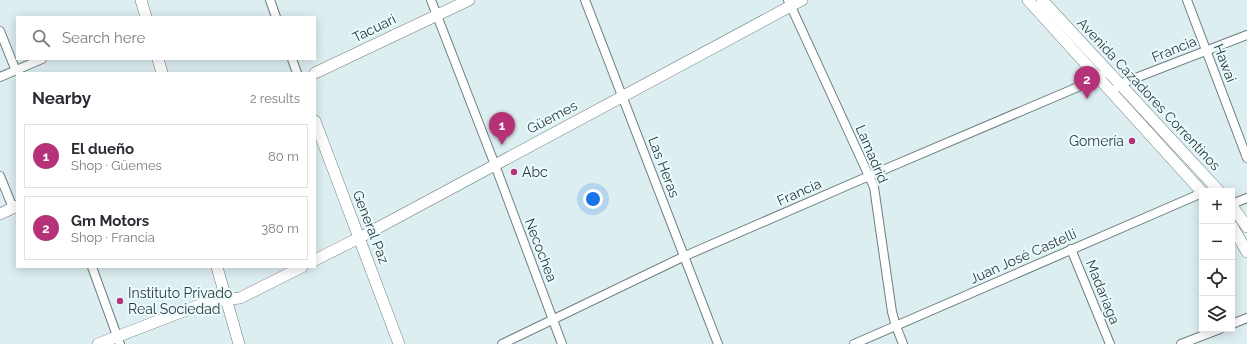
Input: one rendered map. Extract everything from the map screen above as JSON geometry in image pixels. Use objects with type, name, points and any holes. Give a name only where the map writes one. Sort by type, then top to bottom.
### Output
[{"type":"street","points":[[141,0],[143,16]]},
{"type":"street","points":[[270,0],[276,16]]},
{"type":"street","points":[[431,0],[436,15]]},
{"type":"street","name":"Tacuari","points":[[316,73],[469,0]]},
{"type":"street","name":"Las Heras","points":[[585,0],[718,344]]},
{"type":"street","name":"Güemes","points":[[316,260],[359,238],[623,96],[789,3],[802,0]]},
{"type":"street","name":"Avenida Cazadores Correntinos","points":[[1028,0],[1103,74],[1206,188]]},
{"type":"street","name":"Avenida Cazadores Correntinos","points":[[1042,0],[1103,74]]},
{"type":"street","name":"Hawai","points":[[1187,0],[1247,158]]},
{"type":"street","name":"Lamadrid","points":[[789,3],[874,187],[896,326],[903,344]]},
{"type":"street","name":"Necochea","points":[[436,15],[495,165],[562,344]]},
{"type":"street","points":[[0,31],[16,70]]},
{"type":"street","name":"Francia","points":[[1116,88],[1206,50],[1247,35]]},
{"type":"street","points":[[0,77],[40,60]]},
{"type":"street","points":[[158,60],[162,72]]},
{"type":"street","points":[[292,60],[297,72]]},
{"type":"street","name":"Francia","points":[[502,344],[685,256],[1103,74]]},
{"type":"street","name":"General Paz","points":[[316,124],[400,344]]},
{"type":"street","points":[[0,176],[15,207],[0,214]]},
{"type":"street","name":"Juan José Castelli","points":[[854,344],[1199,194]]},
{"type":"street","points":[[1235,204],[1247,198]]},
{"type":"street","points":[[1235,210],[1247,228]]},
{"type":"street","points":[[1235,231],[1247,252]]},
{"type":"street","name":"Madariaga","points":[[1072,249],[1110,344]]},
{"type":"street","points":[[92,268],[118,340]]},
{"type":"street","points":[[217,268],[239,344]]},
{"type":"street","points":[[98,344],[118,340],[210,301],[240,298],[300,268]]},
{"type":"street","points":[[1235,323],[1247,318]]},
{"type":"street","points":[[1181,344],[1212,332]]},
{"type":"place","name":"Gm Motors","points":[[1087,99]]},
{"type":"place","name":"Gomería","points":[[1132,141]]},
{"type":"place","name":"El dueño","points":[[502,145]]},
{"type":"place","name":"Abc","points":[[514,172]]},
{"type":"place","name":"Instituto Privado Real Sociedad","points":[[120,301]]}]
